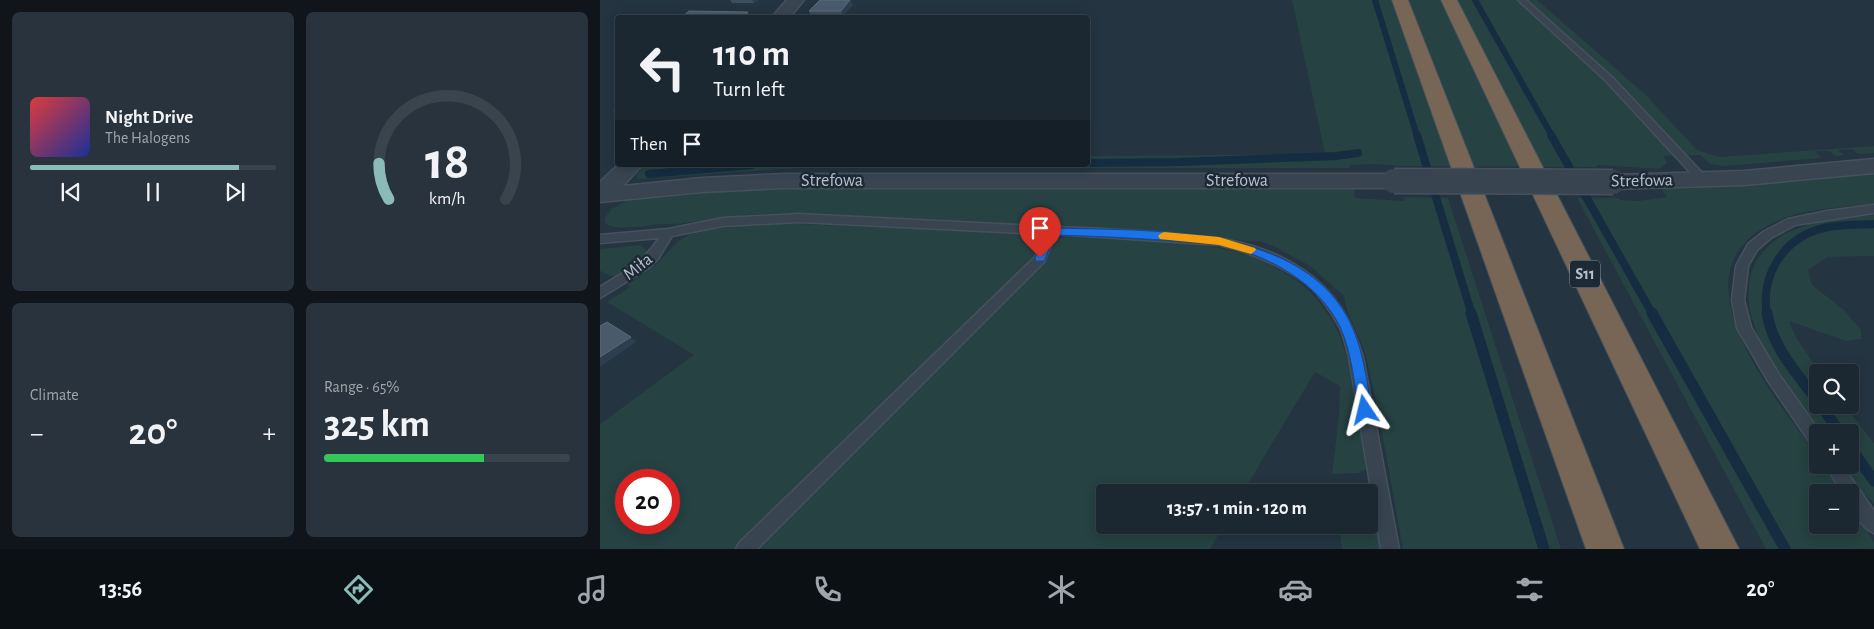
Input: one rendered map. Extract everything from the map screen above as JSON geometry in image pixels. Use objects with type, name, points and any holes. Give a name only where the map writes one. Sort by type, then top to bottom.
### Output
[{"type":"highway","points":[[1400,0],[1605,549]]},
{"type":"highway","name":"S11","points":[[1449,0],[1720,549]]},
{"type":"street","points":[[782,15],[796,0]]},
{"type":"street","name":"Strefowa","points":[[600,195],[784,181],[1613,182],[1703,180],[1874,166]]},
{"type":"street","points":[[600,195],[629,167]]},
{"type":"lane","points":[[1522,0],[1609,79],[1703,180]]},
{"type":"lane","points":[[1809,429],[1772,377],[1744,328],[1738,300],[1742,266],[1752,247],[1767,235],[1792,222],[1826,215],[1874,209]]},
{"type":"lane","points":[[600,239],[668,233],[723,222],[799,218],[1124,234],[1219,241],[1241,246],[1297,272],[1322,291],[1347,328],[1356,356],[1390,549]]},
{"type":"lane","points":[[745,549],[1040,258],[1051,231]]},
{"type":"lane","name":"Miła","points":[[600,293],[645,264],[654,256],[668,233]]},
{"type":"lane","points":[[1840,474],[1874,525]]},
{"type":"green space","points":[[1292,0],[1537,0],[1645,94],[1697,150],[1719,157],[1874,146],[1874,153],[1858,154],[1852,149],[1838,150],[1844,155],[1836,156],[1829,151],[1815,151],[1821,158],[1724,166],[1710,164],[1700,155],[1664,156],[1667,163],[1660,169],[1597,165],[1597,167],[1398,166],[1376,164],[1350,165],[1350,168],[798,168],[638,179],[636,175],[640,170],[634,170],[637,167],[1090,167],[1090,156],[1325,154]]},
{"type":"green space","points":[[1874,172],[1874,204],[1805,212],[1779,220],[1767,226],[1740,249],[1729,276],[1731,307],[1742,340],[1759,373],[1809,445],[1809,474],[1830,474],[1837,484],[1809,484],[1809,534],[1859,534],[1859,518],[1874,542],[1874,549],[1766,549],[1577,198],[1619,198],[1620,200],[1638,201],[1667,197],[1661,188],[1718,186]]},
{"type":"green space","points":[[796,173],[1372,174],[1352,176],[631,185]]},
{"type":"green space","points":[[786,187],[1354,188],[1355,198],[1404,201],[1403,197],[1448,198],[1561,549],[1403,549],[1366,357],[1345,304],[1344,296],[1310,266],[1273,246],[1259,241],[1245,241],[1192,233],[804,213],[756,214],[628,228],[618,228],[605,223],[605,218],[611,209],[631,199],[699,192]]},
{"type":"green space","points":[[1874,215],[1874,256],[1828,257],[1808,270],[1812,285],[1844,310],[1861,330],[1861,339],[1846,341],[1789,321],[1796,337],[1814,364],[1809,364],[1809,414],[1851,414],[1859,424],[1814,424],[1767,354],[1750,310],[1749,287],[1754,266],[1757,259],[1772,242],[1799,228],[1836,219]]},
{"type":"green space","points":[[771,223],[1032,233],[1041,238],[1039,248],[1050,249],[1055,240],[1064,236],[1137,238],[1213,247],[1249,256],[1282,271],[1311,293],[1333,322],[1346,354],[1364,429],[1367,451],[1366,469],[1358,473],[1332,474],[1339,415],[1340,386],[1315,372],[1248,484],[1096,484],[1096,534],[1219,534],[1210,549],[600,549],[600,424],[694,355],[607,302],[630,287],[627,285],[655,266],[678,241],[689,235],[712,229]]},
{"type":"green space","points":[[640,245],[647,251],[636,264],[615,277],[600,271],[600,249]]},
{"type":"green space","points":[[1859,424],[1874,443],[1874,503],[1861,491],[1859,484],[1856,484],[1849,474],[1859,474]]},
{"type":"green space","points":[[1378,526],[1382,549],[1342,549],[1340,534],[1378,534]]},
{"type":"building","points":[[820,0],[850,0],[841,11],[809,11]]},
{"type":"building","points":[[689,11],[748,12],[745,15],[684,15]]},
{"type":"building","points":[[607,322],[631,337],[600,357],[600,326]]},
{"type":"waterway","points":[[1375,0],[1417,136]]},
{"type":"waterway","points":[[1475,0],[1552,136]]},
{"type":"waterway","points":[[1417,135],[1472,315]]},
{"type":"waterway","points":[[1551,135],[1653,315]]},
{"type":"waterway","points":[[1090,163],[1179,162],[1336,156],[1358,153]]},
{"type":"waterway","points":[[649,174],[729,167]]},
{"type":"waterway","points":[[1767,315],[1767,286],[1771,272],[1778,260],[1797,240],[1824,228],[1874,224]]},
{"type":"waterway","points":[[1471,313],[1544,549]]},
{"type":"waterway","points":[[1652,313],[1785,549]]},
{"type":"waterway","points":[[1767,313],[1774,337],[1780,349],[1809,390]]},
{"type":"waterway","points":[[1827,414],[1834,424]]},
{"type":"waterway","points":[[1859,460],[1874,481]]},
{"type":"slow traffic","points":[[1164,236],[1219,241],[1251,250]]},
{"type":"route","points":[[1040,258],[1051,231],[1194,238],[1219,241],[1241,246],[1273,260],[1297,272],[1322,291],[1347,328],[1356,356],[1365,410]]}]
